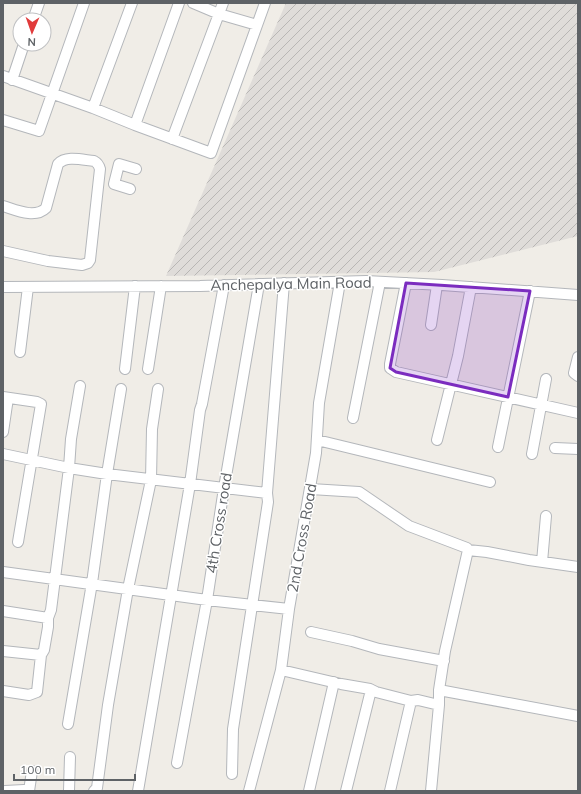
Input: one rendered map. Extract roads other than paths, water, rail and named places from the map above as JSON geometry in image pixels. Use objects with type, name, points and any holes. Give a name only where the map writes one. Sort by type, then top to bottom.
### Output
[{"type":"street","points":[[3,120],[39,131],[84,3]]},
{"type":"street","points":[[92,108],[132,3]]},
{"type":"street","points":[[135,125],[179,3]]},
{"type":"street","points":[[192,3],[219,14],[257,25]]},
{"type":"street","points":[[172,139],[223,3]]},
{"type":"street","points":[[20,52],[7,78],[211,153],[265,3]]},
{"type":"street","points":[[3,206],[32,214],[42,212],[46,208],[58,164],[64,160],[97,162],[100,169],[90,260],[88,263],[82,265],[3,251]]},
{"type":"street","points":[[114,184],[119,164],[136,169]]},
{"type":"street","points":[[98,182],[114,184],[130,190]]},
{"type":"street","name":"Anchepalya Main Road","points":[[3,288],[284,284],[366,281],[578,295]]},
{"type":"street","name":"2nd Cross Road","points":[[249,791],[281,670],[289,609],[311,489],[318,440],[319,403],[340,282]]},
{"type":"street","points":[[353,418],[380,282]]},
{"type":"street","points":[[406,283],[390,368],[396,372],[578,413]]},
{"type":"street","name":"4th Cross road","points":[[177,763],[207,600],[224,488],[259,284]]},
{"type":"street","points":[[232,774],[233,729],[268,502],[267,493],[284,284]]},
{"type":"street","points":[[138,791],[172,595],[200,410],[224,285]]},
{"type":"street","points":[[431,325],[437,285]]},
{"type":"street","points":[[125,369],[136,286]]},
{"type":"street","points":[[148,369],[161,286]]},
{"type":"street","points":[[20,352],[28,287]]},
{"type":"street","points":[[437,440],[458,356],[471,287]]},
{"type":"street","points":[[498,448],[530,291]]},
{"type":"street","points":[[578,357],[574,373],[578,376]]},
{"type":"street","points":[[532,454],[546,379]]},
{"type":"street","points":[[3,691],[29,695],[37,692],[41,655],[44,650],[48,618],[51,610],[69,468],[71,439],[80,386]]},
{"type":"street","points":[[68,724],[92,584],[107,474],[121,389]]},
{"type":"street","points":[[94,791],[96,788],[108,705],[128,589],[151,480],[152,429],[158,389]]},
{"type":"street","points":[[3,432],[6,397],[41,404],[18,542]]},
{"type":"street","points":[[318,440],[490,482]]},
{"type":"street","points":[[555,448],[578,449]]},
{"type":"street","points":[[3,454],[69,468],[107,474],[267,493]]},
{"type":"street","points":[[311,489],[359,492],[409,526],[467,548],[468,550],[578,567]]},
{"type":"street","points":[[542,562],[546,516]]},
{"type":"street","points":[[430,791],[439,705],[439,690],[445,650],[468,550]]},
{"type":"street","points":[[3,572],[207,600],[289,609]]},
{"type":"street","points":[[3,611],[48,618]]},
{"type":"street","points":[[311,632],[380,649],[444,661]]},
{"type":"street","points":[[3,651],[41,655]]},
{"type":"street","points":[[281,670],[371,690],[411,701],[418,700],[439,705]]},
{"type":"street","points":[[308,791],[334,682]]},
{"type":"street","points":[[346,791],[371,690]]},
{"type":"street","points":[[439,690],[578,716]]},
{"type":"street","points":[[390,791],[411,701]]},
{"type":"street","points":[[69,791],[70,757]]},
{"type":"street","points":[[29,791],[32,771]]},
{"type":"street","points":[[5,791],[25,791]]}]
